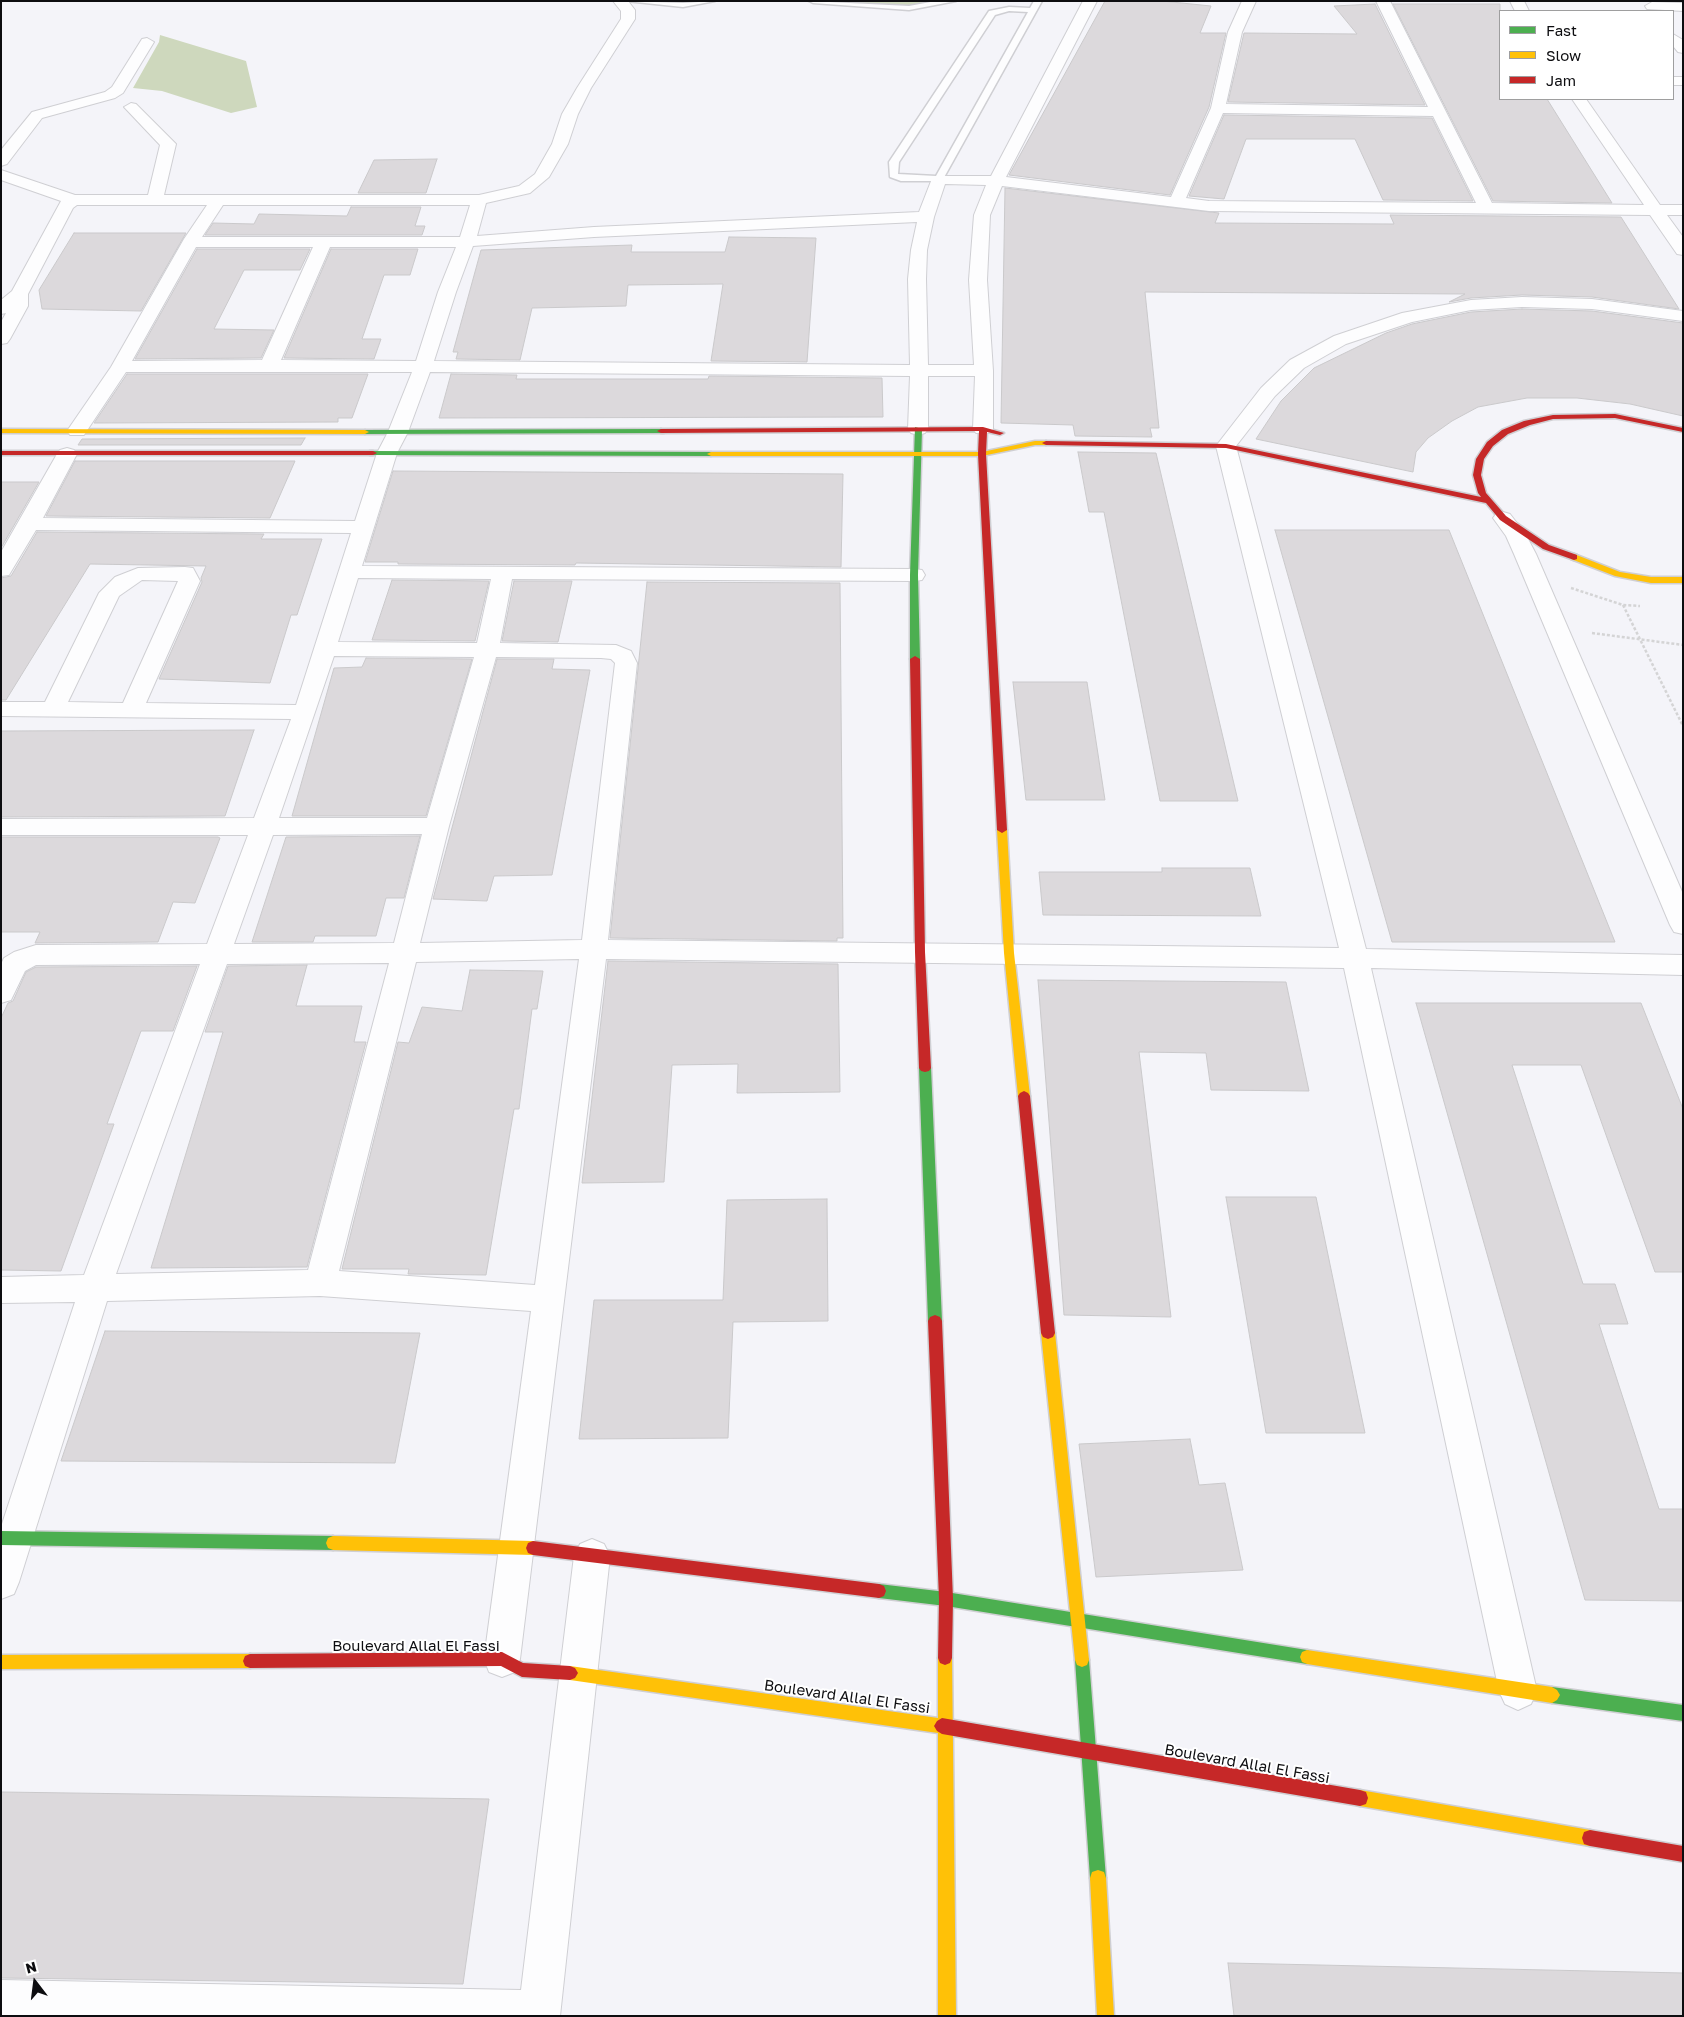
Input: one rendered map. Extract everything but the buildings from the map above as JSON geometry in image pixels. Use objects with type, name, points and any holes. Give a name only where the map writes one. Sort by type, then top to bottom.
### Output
[{"type":"street","points":[[1,175],[73,200],[155,198],[218,200],[479,200],[524,190],[541,177],[560,144],[575,105],[628,19],[628,10],[620,1]]},
{"type":"street","points":[[1090,1],[996,181],[982,215],[978,280],[984,370],[982,454],[1009,953],[1078,1618],[1090,1752],[1106,2016]]},
{"type":"street","points":[[1176,203],[1218,108],[1236,32],[1249,1]]},
{"type":"street","points":[[1383,1],[1486,208]]},
{"type":"street","points":[[1652,6],[1683,6]]},
{"type":"street","points":[[1674,38],[1683,49]]},
{"type":"street","points":[[1,161],[37,115],[110,95],[118,90],[147,42]]},
{"type":"street","points":[[1580,100],[1683,250]]},
{"type":"street","points":[[131,108],[168,144],[155,198]]},
{"type":"street","points":[[1218,108],[1438,112]]},
{"type":"street","points":[[947,2016],[944,1726],[946,1598],[920,952],[914,575],[919,369],[917,279],[919,250],[926,217],[939,179],[996,181],[1176,203],[1264,208],[1683,210]]},
{"type":"street","points":[[1,310],[19,294],[66,205],[73,200]]},
{"type":"street","points":[[77,431],[120,367],[191,242],[218,200]]},
{"type":"street","points":[[1,1582],[9,1538],[95,1288],[305,712],[392,443],[423,366],[479,200]]},
{"type":"street","points":[[191,242],[466,242],[634,229],[926,217]]},
{"type":"street","points":[[269,365],[323,243]]},
{"type":"street","points":[[1,339],[19,306],[19,294]]},
{"type":"street","points":[[1226,446],[1268,392],[1297,364],[1340,340],[1399,319],[1471,305],[1522,302],[1592,304],[1683,316]]},
{"type":"street","points":[[120,367],[269,365],[984,370]]},
{"type":"street","points":[[1683,430],[1648,420],[1615,416],[1553,417],[1527,423],[1490,444],[1480,459],[1477,475],[1482,493],[1487,501],[1516,535],[1683,925]]},
{"type":"street","points":[[1,453],[67,454],[918,429],[983,429],[1035,443]]},
{"type":"street","points":[[1,431],[77,431],[392,443],[918,454],[982,454],[1035,443],[1226,446],[1487,501]]},
{"type":"street","points":[[1226,446],[1355,958],[1518,1690]]},
{"type":"street","points":[[1,570],[29,524],[67,454]]},
{"type":"street","points":[[1503,518],[1546,548],[1582,562],[1618,574],[1652,580],[1683,580]]},
{"type":"street","points":[[29,524],[365,527]]},
{"type":"street","points":[[351,572],[914,575]]},
{"type":"street","points":[[320,1283],[437,826],[487,650],[503,572]]},
{"type":"street","points":[[53,709],[110,593],[123,582],[138,574],[185,574],[189,581],[186,590],[131,710]]},
{"type":"street","points":[[325,649],[601,651],[616,652],[622,656],[626,663],[594,949],[502,1659]]},
{"type":"street","points":[[1,709],[305,712]]},
{"type":"street","points":[[1,827],[437,826]]},
{"type":"street","points":[[1,993],[14,965],[23,959],[36,955],[404,953],[594,949],[1355,958],[1683,965]]},
{"type":"street","points":[[1,1290],[320,1283],[548,1299]]},
{"type":"street","points":[[9,1538],[517,1546],[946,1598],[1518,1690],[1683,1714]]},
{"type":"street","points":[[1,2001],[540,2013],[592,1556]]},
{"type":"street","name":"Boulevard Allal El Fassi","points":[[1,1662],[502,1659],[522,1670],[578,1673],[944,1726],[1683,1854]]},
{"type":"lane","points":[[630,1],[683,5],[712,1]]},
{"type":"lane","points":[[813,1],[909,8],[952,1]]},
{"type":"lane","points":[[1031,10],[998,10],[992,13],[894,162],[893,175],[901,178],[939,179],[1031,10],[1038,1]]},
{"type":"lane","points":[[988,3],[998,10]]},
{"type":"path","points":[[1623,605],[1683,726]]},
{"type":"path","points":[[1557,630],[1683,645]]},
{"type":"green space","points":[[796,1],[938,1],[883,9]]},
{"type":"green space","points":[[160,35],[246,61],[257,107],[231,113],[162,91],[133,88],[159,42]]},
{"type":"traffic: fast","points":[[915,659],[914,575],[918,429]]},
{"type":"traffic: fast","points":[[365,432],[661,431]]},
{"type":"traffic: fast","points":[[373,453],[711,454]]},
{"type":"traffic: fast","points":[[925,1068],[935,1321]]},
{"type":"traffic: fast","points":[[1,1538],[333,1543]]},
{"type":"traffic: fast","points":[[879,1591],[946,1599],[1307,1657]]},
{"type":"traffic: fast","points":[[1082,1660],[1098,1878]]},
{"type":"traffic: fast","points":[[1552,1695],[1683,1713]]},
{"type":"traffic: slow","points":[[1,431],[365,432]]},
{"type":"traffic: slow","points":[[711,454],[982,454],[1035,443],[1046,443]]},
{"type":"traffic: slow","points":[[1574,557],[1618,574],[1651,580],[1683,580]]},
{"type":"traffic: slow","points":[[1002,830],[1009,953],[1024,1096]]},
{"type":"traffic: slow","points":[[1048,1333],[1082,1660]]},
{"type":"traffic: slow","points":[[333,1543],[533,1548]]},
{"type":"traffic: slow","points":[[1307,1657],[1552,1695]]},
{"type":"traffic: slow","points":[[945,1658],[947,2016]]},
{"type":"traffic: slow","points":[[1,1662],[250,1661]]},
{"type":"traffic: slow","points":[[570,1673],[942,1726]]},
{"type":"traffic: slow","points":[[1360,1798],[1590,1838]]},
{"type":"traffic: slow","points":[[1098,1878],[1106,2016]]},
{"type":"traffic: jam","points":[[1574,557],[1546,547],[1503,518],[1482,493],[1477,475],[1480,459],[1490,444],[1505,432],[1527,423],[1553,417],[1615,416],[1683,430]]},
{"type":"traffic: jam","points":[[983,429],[982,454],[1002,830]]},
{"type":"traffic: jam","points":[[661,431],[983,429],[1000,433]]},
{"type":"traffic: jam","points":[[1046,443],[1226,446],[1487,501]]},
{"type":"traffic: jam","points":[[1,453],[373,453]]},
{"type":"traffic: jam","points":[[915,659],[920,952],[925,1068]]},
{"type":"traffic: jam","points":[[1024,1096],[1048,1333]]},
{"type":"traffic: jam","points":[[935,1321],[946,1599],[945,1658]]},
{"type":"traffic: jam","points":[[533,1548],[879,1591]]},
{"type":"traffic: jam","points":[[250,1661],[502,1659],[522,1670],[570,1673]]},
{"type":"traffic: jam","points":[[942,1726],[1360,1798]]},
{"type":"traffic: jam","points":[[1590,1838],[1683,1854]]}]
